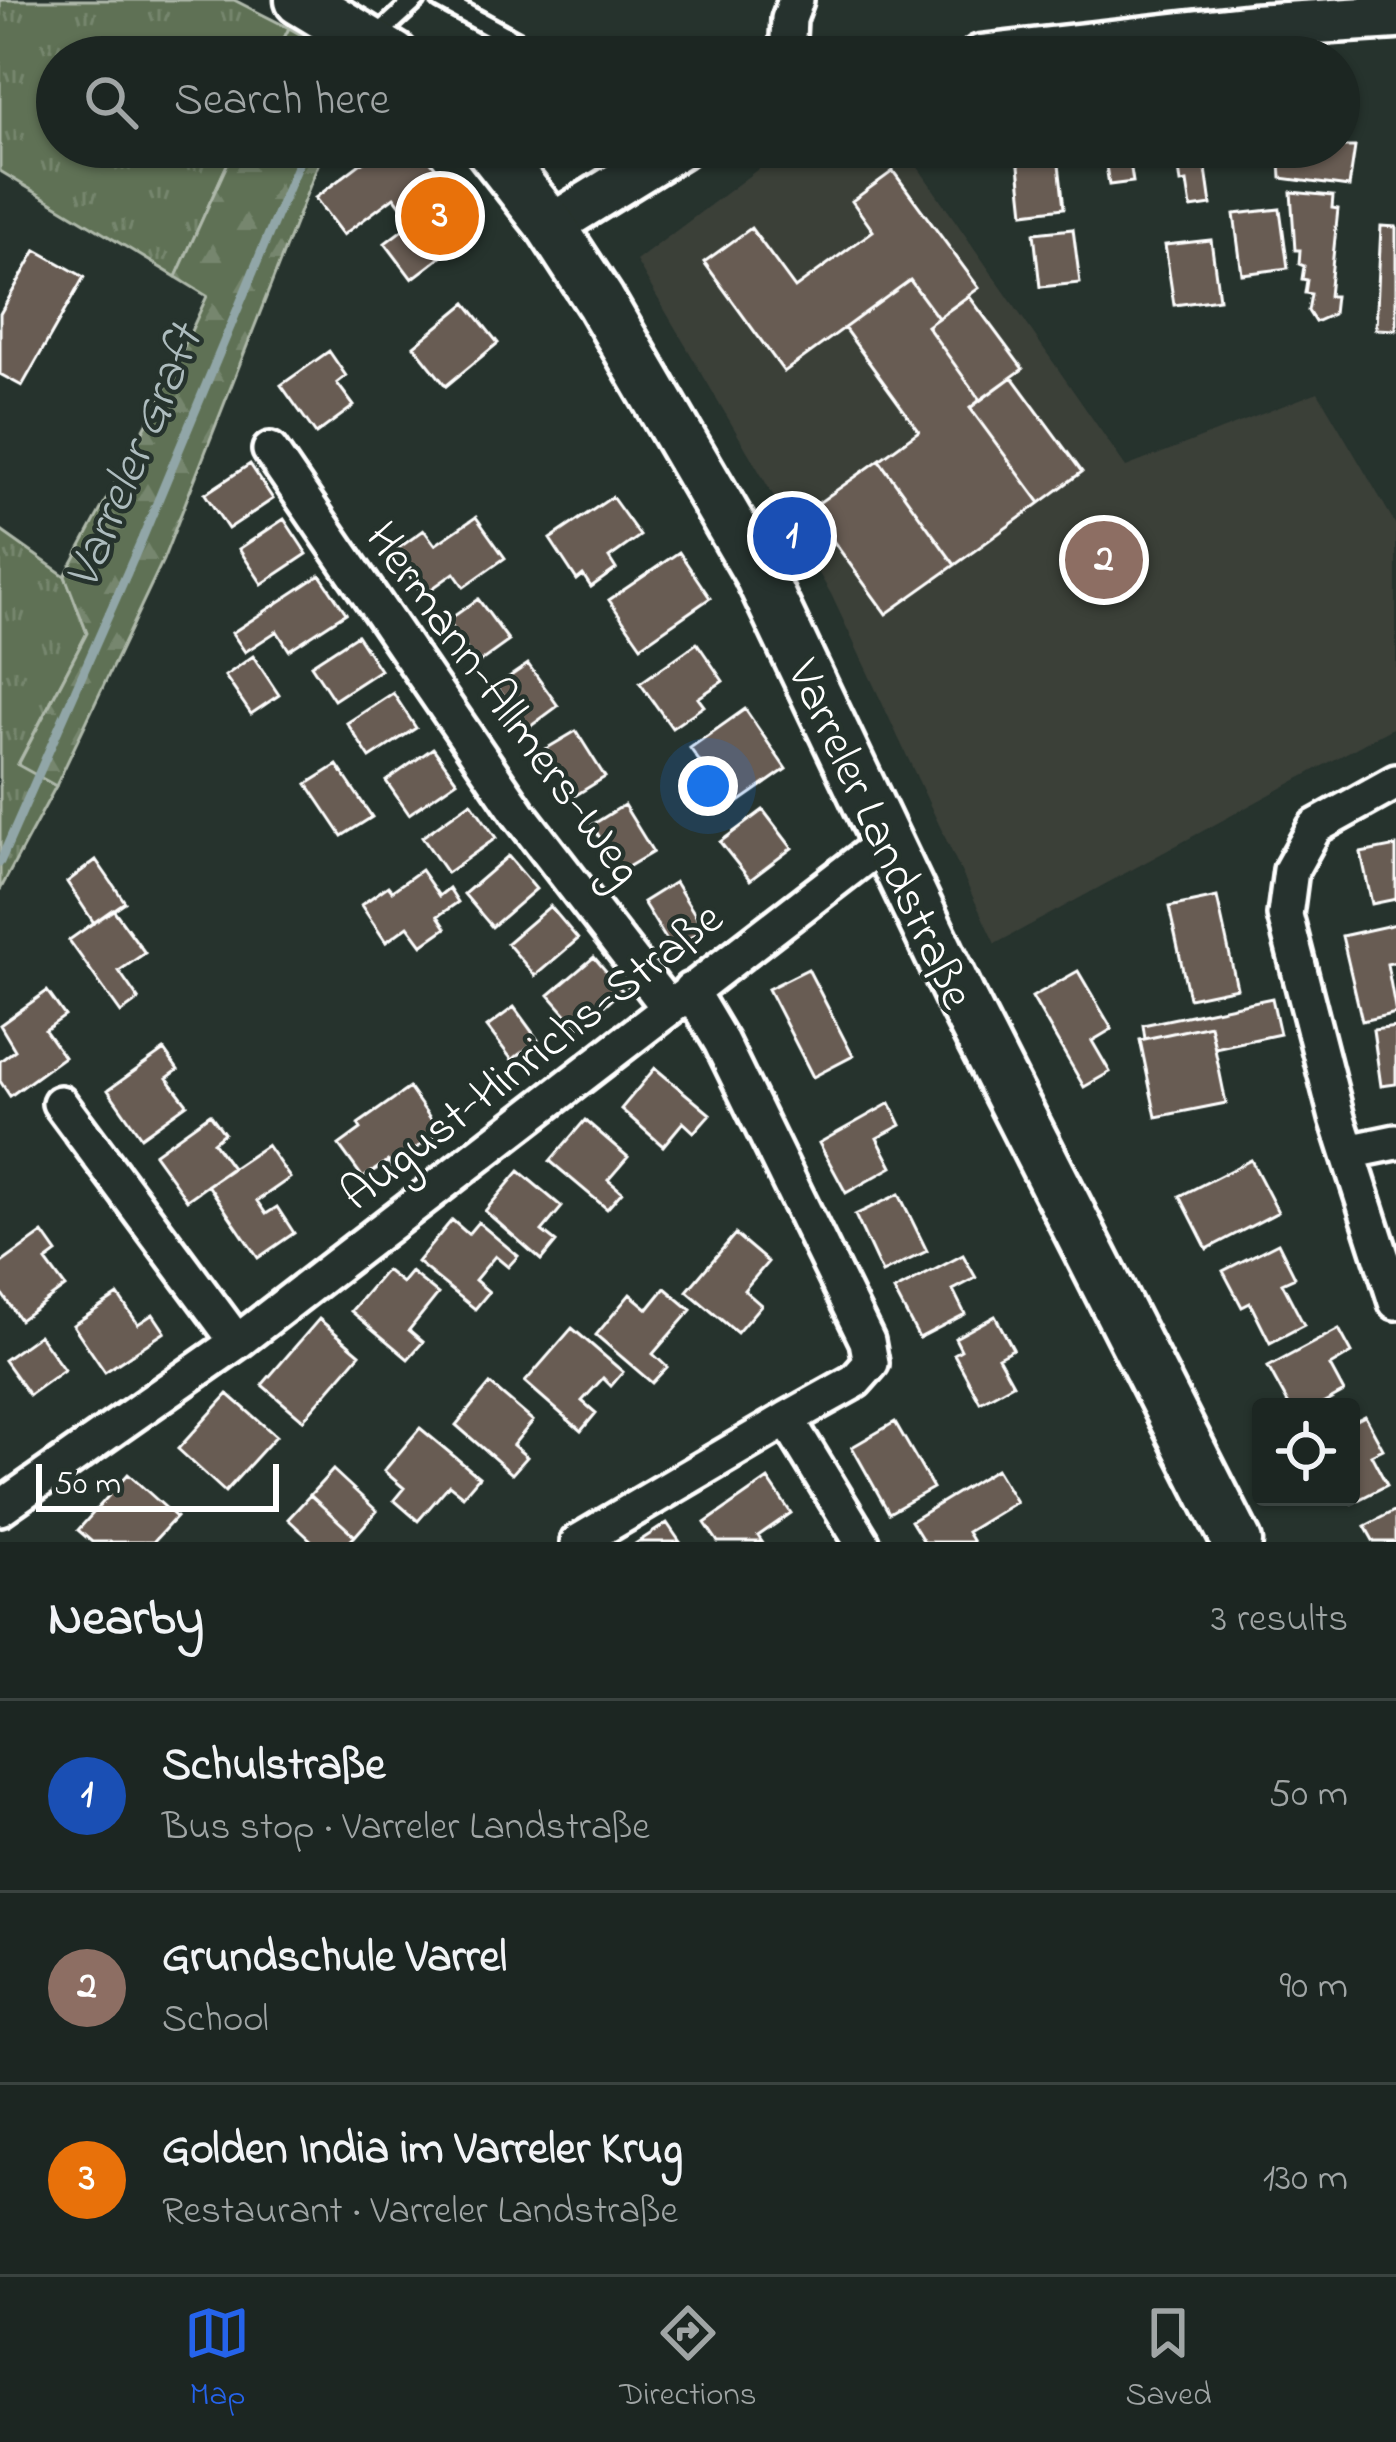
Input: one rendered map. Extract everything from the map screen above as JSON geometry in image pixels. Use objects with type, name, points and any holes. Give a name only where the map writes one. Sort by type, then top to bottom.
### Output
[{"type":"main road","name":"Varreler Landstraße","points":[[505,168],[551,226],[758,572],[884,843],[1046,1172],[1237,1542]]},
{"type":"street","points":[[789,36],[796,0]]},
{"type":"street","points":[[1165,36],[1396,16]]},
{"type":"street","points":[[551,226],[645,168]]},
{"type":"street","name":"Hermann-Allmers-Weg","points":[[270,451],[519,814],[721,1042],[868,1341],[871,1363],[855,1381],[578,1542]]},
{"type":"street","points":[[1396,782],[1315,827],[1291,870],[1285,915],[1348,1152],[1396,1302]]},
{"type":"street","name":"August-Hinrichs-Straße","points":[[0,1508],[237,1342],[884,843]]},
{"type":"street","points":[[60,1103],[237,1342]]},
{"type":"street","points":[[1348,1152],[1396,1142]]},
{"type":"street","points":[[787,1419],[862,1542]]},
{"type":"lane","points":[[349,25],[416,0]]},
{"type":"lane","points":[[441,0],[507,36]]},
{"type":"shaded area","points":[[759,168],[919,168],[1126,467],[1318,392],[1396,525],[1396,726],[995,944],[831,594],[636,261]]},
{"type":"green space","points":[[0,0],[234,0],[289,28],[285,36],[36,36],[36,168],[225,168],[176,277],[0,171]]},
{"type":"green space","points":[[225,168],[317,168],[163,560],[56,786],[18,765],[87,633],[65,576],[158,403],[207,296],[176,277]]},
{"type":"green space","points":[[0,530],[65,576],[87,633],[18,764],[56,786],[0,890]]},
{"type":"building","points":[[355,168],[436,168],[480,227],[412,279],[385,243],[413,222],[394,197],[343,235],[315,198]]},
{"type":"building","points":[[1019,168],[1059,168],[1064,208],[1024,213]]},
{"type":"building","points":[[1106,168],[1131,168],[1133,182],[1109,185]]},
{"type":"building","points":[[1179,168],[1206,168],[1211,205],[1191,208],[1187,182],[1181,183]]},
{"type":"building","points":[[1280,168],[1352,168],[1349,187],[1281,178]]},
{"type":"building","points":[[893,171],[979,288],[938,318],[910,280],[784,372],[704,262],[751,228],[795,288],[873,231],[852,201]]},
{"type":"building","points":[[1291,192],[1333,196],[1332,208],[1338,209],[1329,296],[1335,296],[1333,314],[1315,322],[1308,311],[1311,294],[1305,293],[1300,250],[1295,250]]},
{"type":"building","points":[[1280,209],[1288,268],[1242,274],[1234,214]]},
{"type":"building","points":[[1381,226],[1396,227],[1396,330],[1376,329]]},
{"type":"building","points":[[1073,229],[1080,283],[1040,287],[1034,233]]},
{"type":"building","points":[[1211,240],[1219,299],[1174,305],[1165,245]]},
{"type":"building","points":[[36,250],[84,277],[22,386],[0,374],[0,314]]},
{"type":"building","points":[[910,280],[938,318],[927,326],[980,400],[970,408],[1040,503],[955,565],[879,460],[919,431],[844,328]]},
{"type":"building","points":[[969,296],[1023,369],[980,400],[927,326]]},
{"type":"building","points":[[466,303],[498,343],[446,386],[414,346]]},
{"type":"building","points":[[329,351],[346,376],[337,383],[354,406],[316,434],[281,385]]},
{"type":"building","points":[[1012,377],[1082,472],[1040,503],[970,408]]},
{"type":"building","points":[[879,460],[955,565],[886,614],[810,509]]},
{"type":"building","points":[[250,464],[273,499],[228,529],[205,494]]},
{"type":"building","points":[[612,497],[640,536],[609,558],[616,569],[591,587],[583,575],[577,580],[550,539]]},
{"type":"building","points":[[476,517],[505,558],[464,587],[454,573],[423,595],[393,552],[424,530],[435,545]]},
{"type":"building","points":[[284,519],[307,554],[262,584],[239,549]]},
{"type":"building","points":[[679,552],[710,598],[641,646],[609,600]]},
{"type":"building","points":[[320,575],[346,613],[289,650],[277,631],[245,652],[232,633]]},
{"type":"building","points":[[478,599],[509,641],[477,664],[447,621]]},
{"type":"building","points":[[357,635],[380,670],[334,700],[311,665]]},
{"type":"building","points":[[697,643],[723,681],[698,698],[704,706],[672,728],[640,683]]},
{"type":"building","points":[[253,656],[279,695],[251,714],[225,676]]},
{"type":"building","points":[[528,664],[558,706],[527,729],[496,686]]},
{"type":"building","points":[[393,693],[416,728],[370,758],[347,723]]},
{"type":"building","points":[[745,709],[786,769],[732,807],[690,748]]},
{"type":"building","points":[[576,731],[605,777],[573,797],[544,750]]},
{"type":"building","points":[[433,748],[457,781],[409,814],[386,781]]},
{"type":"building","points":[[337,765],[372,817],[342,836],[307,784]]},
{"type":"building","points":[[471,802],[496,838],[447,873],[422,837]]},
{"type":"building","points":[[624,805],[653,852],[621,871],[592,825]]},
{"type":"building","points":[[763,810],[792,848],[750,880],[720,842]]},
{"type":"building","points":[[1396,846],[1396,899],[1372,904],[1361,853]]},
{"type":"building","points":[[508,856],[536,889],[492,927],[464,894]]},
{"type":"building","points":[[96,860],[125,902],[94,923],[67,882]]},
{"type":"building","points":[[421,870],[439,896],[449,888],[458,902],[438,916],[446,928],[422,945],[408,926],[386,942],[361,905]]},
{"type":"building","points":[[675,882],[704,929],[672,949],[643,902]]},
{"type":"building","points":[[1217,897],[1237,988],[1189,998],[1169,907]]},
{"type":"building","points":[[550,906],[578,939],[535,976],[507,943]]},
{"type":"building","points":[[113,909],[145,953],[119,971],[139,1000],[121,1013],[69,940]]},
{"type":"building","points":[[1396,924],[1396,962],[1387,964],[1396,1013],[1362,1021],[1342,936]]},
{"type":"building","points":[[594,957],[622,990],[578,1028],[549,995]]},
{"type":"building","points":[[808,969],[853,1056],[813,1077],[768,989]]},
{"type":"building","points":[[1078,971],[1112,1029],[1092,1041],[1110,1072],[1084,1087],[1032,997]]},
{"type":"building","points":[[47,991],[65,1016],[45,1030],[64,1057],[10,1096],[0,1081],[0,1061],[15,1050],[0,1025]]},
{"type":"building","points":[[1272,998],[1280,1034],[1215,1048],[1210,1025],[1145,1039],[1143,1025]]},
{"type":"building","points":[[514,1007],[538,1040],[512,1060],[487,1027]]},
{"type":"building","points":[[1210,1025],[1226,1103],[1156,1117],[1140,1040]]},
{"type":"building","points":[[1396,1027],[1396,1084],[1381,1086],[1373,1030]]},
{"type":"building","points":[[164,1050],[178,1070],[167,1078],[187,1104],[141,1137],[108,1090]]},
{"type":"building","points":[[655,1068],[710,1114],[694,1132],[683,1122],[663,1146],[621,1109]]},
{"type":"building","points":[[409,1088],[440,1132],[391,1166],[388,1161],[363,1178],[339,1145],[361,1129],[358,1124]]},
{"type":"building","points":[[890,1103],[901,1125],[877,1138],[892,1167],[846,1193],[819,1143]]},
{"type":"building","points":[[210,1114],[224,1133],[213,1142],[232,1168],[187,1200],[154,1154]]},
{"type":"building","points":[[585,1120],[628,1157],[608,1180],[622,1192],[607,1209],[550,1161]]},
{"type":"building","points":[[267,1145],[290,1178],[257,1201],[266,1214],[277,1207],[294,1233],[258,1258],[208,1185]]},
{"type":"building","points":[[1251,1160],[1278,1212],[1207,1249],[1180,1196]]},
{"type":"building","points":[[519,1171],[562,1207],[542,1231],[556,1242],[541,1260],[485,1211]]},
{"type":"building","points":[[899,1194],[927,1251],[882,1273],[855,1215]]},
{"type":"building","points":[[452,1220],[468,1234],[478,1222],[518,1256],[508,1267],[495,1256],[475,1280],[489,1292],[475,1309],[417,1262]]},
{"type":"building","points":[[43,1233],[57,1253],[46,1261],[65,1287],[20,1320],[0,1291],[0,1264]]},
{"type":"building","points":[[735,1234],[768,1262],[744,1290],[761,1305],[737,1333],[687,1291]]},
{"type":"building","points":[[1278,1243],[1295,1277],[1282,1283],[1304,1325],[1270,1343],[1250,1303],[1242,1307],[1223,1271]]},
{"type":"building","points":[[963,1255],[976,1278],[953,1290],[965,1314],[919,1338],[894,1291]]},
{"type":"building","points":[[386,1270],[402,1283],[411,1272],[438,1294],[409,1330],[423,1342],[408,1359],[351,1311]]},
{"type":"building","points":[[665,1288],[691,1310],[653,1354],[667,1367],[652,1383],[596,1335],[630,1294],[648,1309]]},
{"type":"building","points":[[118,1295],[138,1324],[153,1314],[165,1332],[105,1372],[73,1325]]},
{"type":"building","points":[[995,1316],[1013,1349],[998,1357],[1013,1384],[980,1402],[954,1354],[961,1350],[955,1338]]},
{"type":"building","points":[[319,1319],[360,1354],[303,1420],[262,1385]]},
{"type":"building","points":[[572,1328],[623,1372],[611,1386],[603,1378],[582,1401],[596,1413],[581,1431],[525,1382]]},
{"type":"building","points":[[1339,1329],[1352,1353],[1330,1366],[1344,1392],[1333,1398],[1285,1398],[1268,1367]]},
{"type":"building","points":[[39,1335],[64,1370],[29,1395],[4,1360]]},
{"type":"building","points":[[490,1384],[533,1421],[513,1445],[527,1457],[512,1474],[456,1425]]},
{"type":"building","points":[[228,1394],[276,1436],[225,1492],[178,1449]]},
{"type":"building","points":[[1365,1416],[1383,1449],[1371,1455],[1387,1485],[1360,1499],[1360,1418]]},
{"type":"building","points":[[895,1422],[933,1488],[889,1513],[852,1447]]},
{"type":"building","points":[[420,1428],[479,1477],[463,1496],[449,1485],[418,1521],[394,1500],[404,1488],[384,1471]]},
{"type":"building","points":[[996,1469],[1016,1502],[967,1532],[973,1542],[924,1542],[911,1521]]},
{"type":"building","points":[[333,1470],[377,1511],[355,1536],[310,1495]]},
{"type":"building","points":[[128,1474],[176,1517],[153,1542],[92,1542],[78,1530]]},
{"type":"building","points":[[768,1479],[791,1513],[758,1536],[762,1542],[718,1542],[705,1523]]},
{"type":"building","points":[[310,1495],[355,1536],[349,1542],[313,1542],[288,1519]]},
{"type":"building","points":[[1396,1510],[1396,1542],[1374,1542],[1365,1526]]},
{"type":"building","points":[[667,1523],[680,1542],[638,1542]]},
{"type":"waterway","name":"Varreler Graft","points":[[0,862],[142,539],[296,168]]},
{"type":"place","name":"Golden India im Varreler Krug","points":[[440,216]]},
{"type":"place","name":"Schulstraße","points":[[792,536]]},
{"type":"place","name":"Grundschule Varrel","points":[[1104,560]]}]
